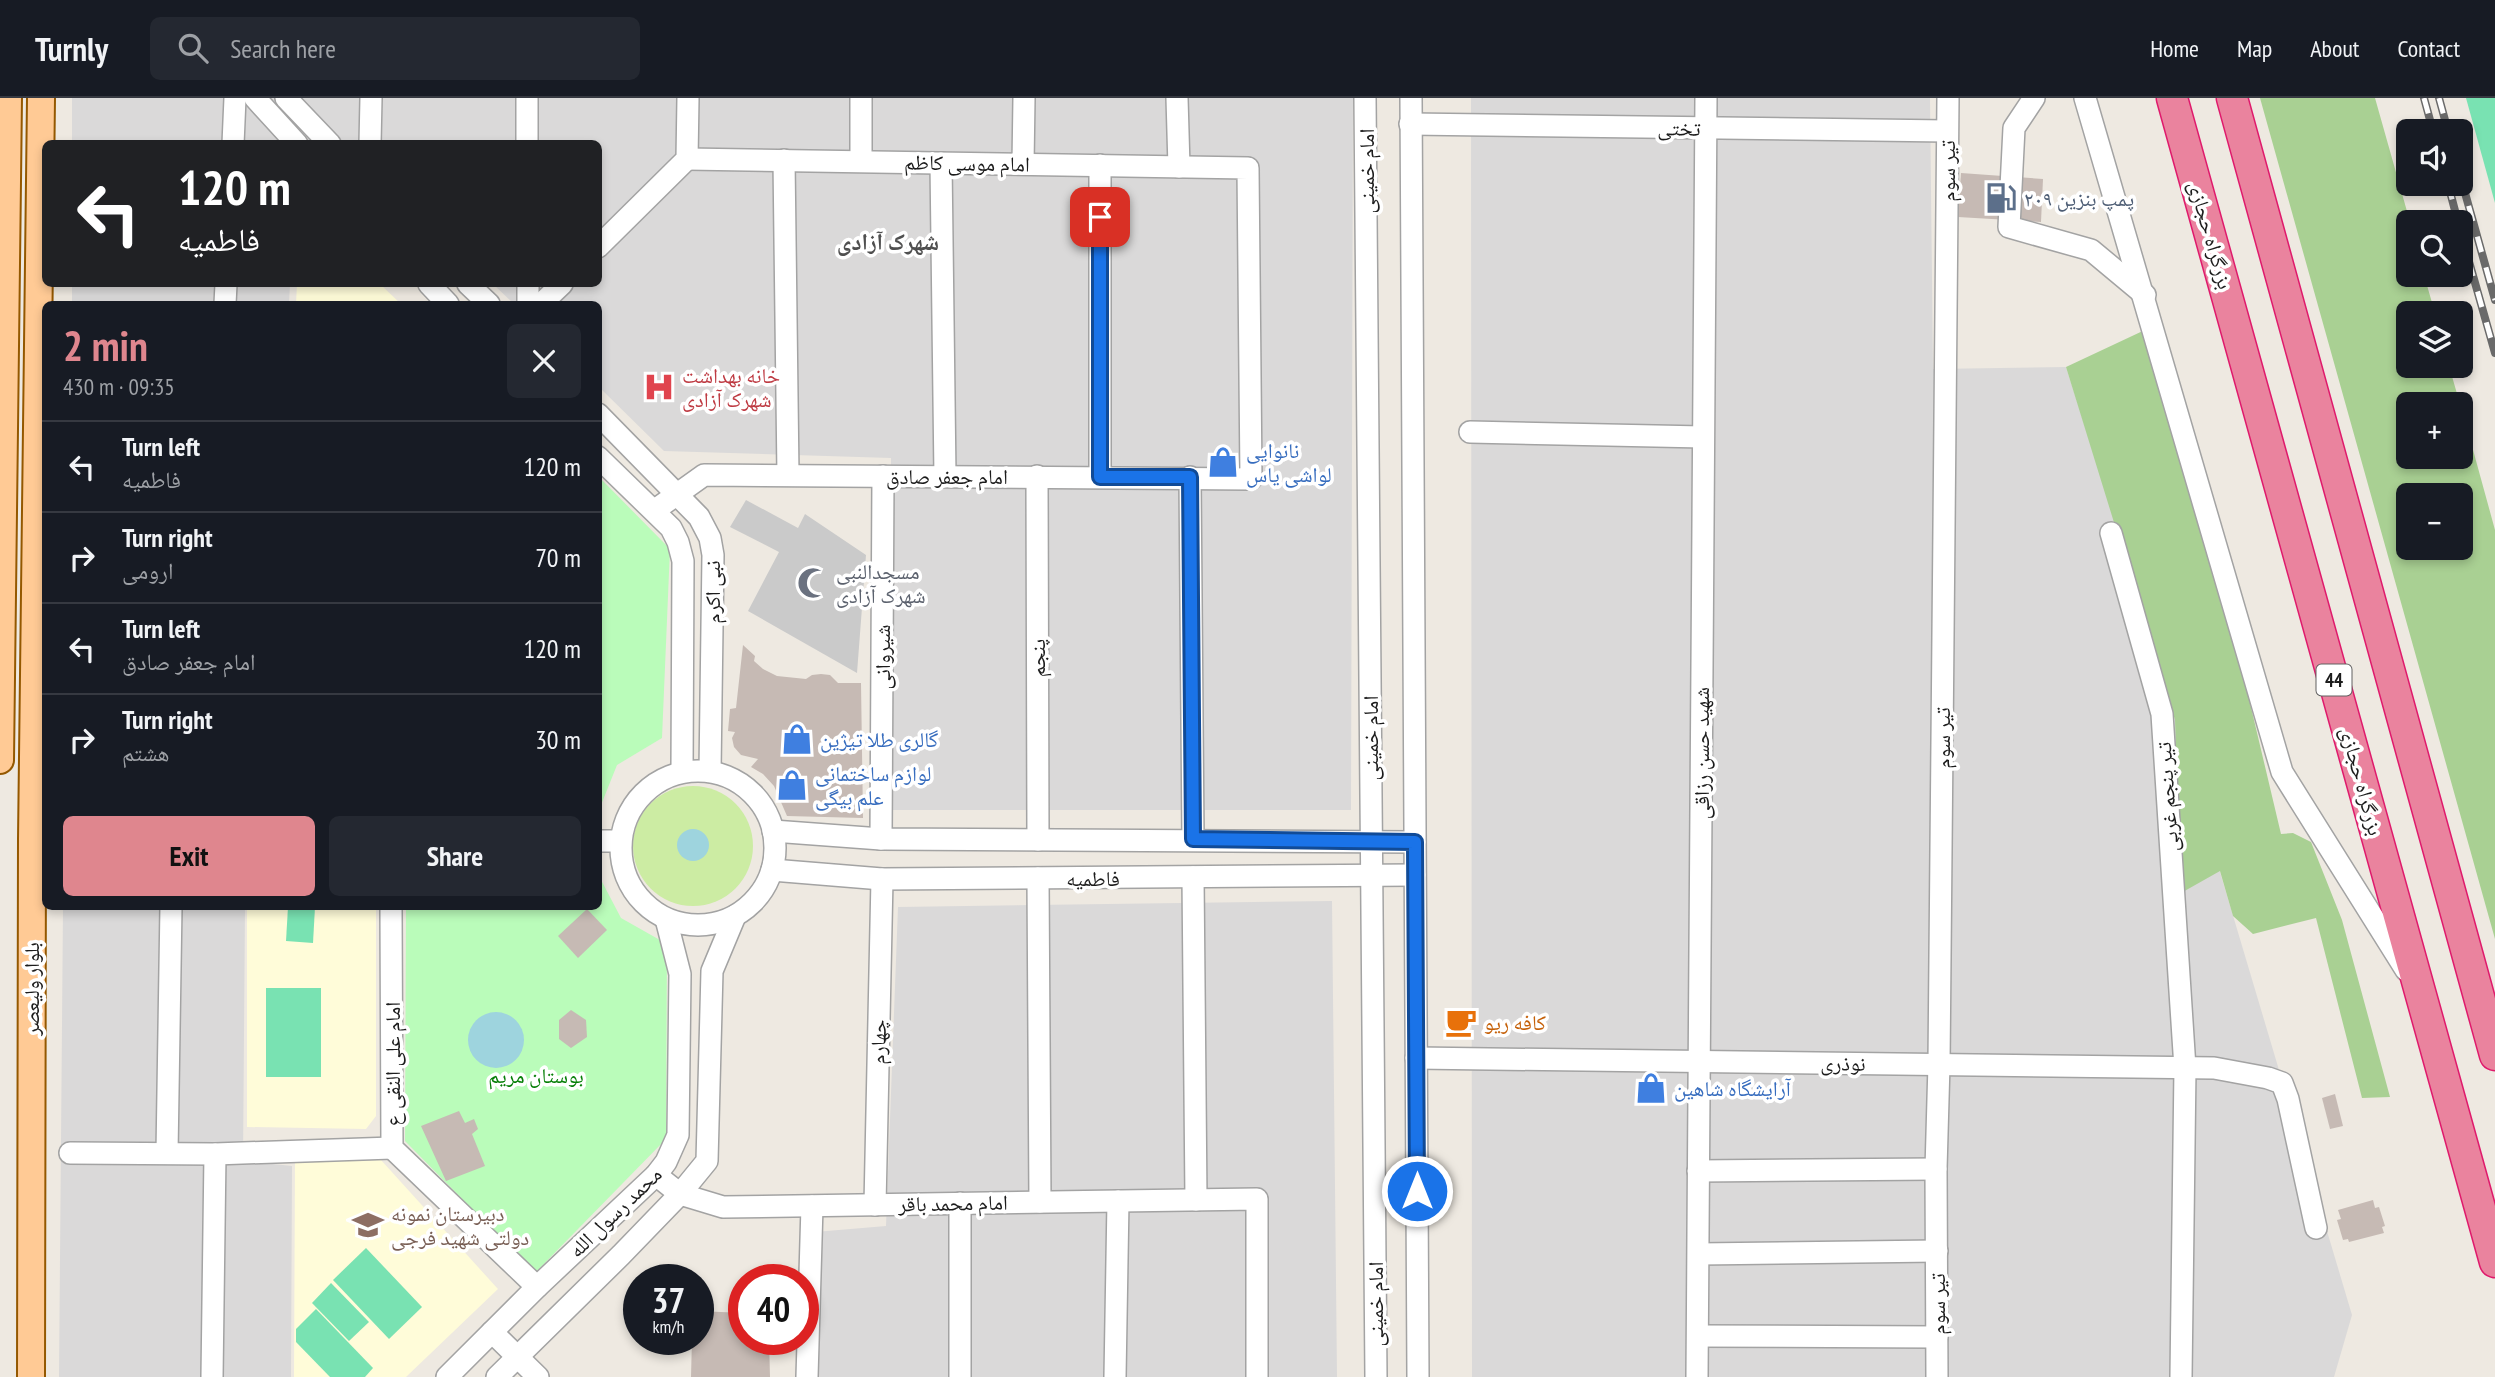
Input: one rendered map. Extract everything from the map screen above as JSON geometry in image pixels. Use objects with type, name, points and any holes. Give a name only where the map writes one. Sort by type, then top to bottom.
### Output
[{"type":"highway","name":"بزرگراه حجازی","points":[[2172,98],[2495,1262]]},
{"type":"highway","points":[[2232,98],[2495,1055]]},
{"type":"main road","points":[[0,760],[8,98]]},
{"type":"main road","name":"بلوار ولیعصر","points":[[31,1377],[32,839],[41,98]]},
{"type":"street","points":[[233,140],[235,98]]},
{"type":"street","points":[[255,98],[294,140]]},
{"type":"street","points":[[286,98],[326,140]]},
{"type":"street","points":[[370,140],[371,98]]},
{"type":"street","points":[[527,98],[527,140]]},
{"type":"street","points":[[602,243],[687,159],[688,98]]},
{"type":"street","points":[[861,98],[861,162]]},
{"type":"street","points":[[1023,164],[1024,98]]},
{"type":"street","points":[[1178,98],[1179,167]]},
{"type":"street","name":"امام خمینی","points":[[1365,98],[1376,1377]]},
{"type":"street","name":"امام خمینی","points":[[1411,98],[1418,1377]]},
{"type":"street","name":"شهید حسن رزاقی","points":[[1696,1377],[1706,98]]},
{"type":"street","name":"تیر سوم","points":[[1937,1377],[1936,1169],[1948,98]]},
{"type":"street","points":[[2034,98],[2014,128],[2009,228],[2091,250],[2145,295]]},
{"type":"street","points":[[2085,98],[2145,295],[2282,772],[2421,993]]},
{"type":"street","name":"تختی","points":[[1410,124],[1947,131]]},
{"type":"street","name":"امام موسی کاظم","points":[[687,159],[1248,168],[1251,479]]},
{"type":"street","points":[[785,160],[788,475]]},
{"type":"street","points":[[941,163],[945,476]]},
{"type":"street","points":[[1100,165],[1100,477]]},
{"type":"street","points":[[432,287],[445,301]]},
{"type":"street","points":[[471,287],[486,301]]},
{"type":"street","points":[[544,301],[559,287]]},
{"type":"street","name":"نبی اکرم","points":[[602,418],[678,493],[699,517],[710,538],[713,555],[710,771]]},
{"type":"street","points":[[1470,432],[1703,437]]},
{"type":"street","name":"نبی اکرم","points":[[602,461],[671,528],[683,561],[682,772]]},
{"type":"street","name":"امام جعفر صادق","points":[[655,510],[704,475],[1251,479]]},
{"type":"street","name":"شیروانی","points":[[881,839],[883,475]]},
{"type":"street","name":"پنجم","points":[[1037,476],[1038,840]]},
{"type":"street","points":[[1190,477],[1193,839]]},
{"type":"street","name":"تیر پنجم غربی","points":[[2111,533],[2162,714],[2185,1068],[2181,1377]]},
{"type":"street","name":"محمد رسول الله","points":[[710,771],[732,778],[751,791],[765,810],[773,831],[775,851],[772,870],[764,889],[751,904],[735,916],[719,923],[683,925],[666,919],[646,906],[631,888],[622,865],[621,841],[625,822],[640,796],[664,778],[682,772],[710,771]]},
{"type":"street","name":"فاطمیه","points":[[773,831],[881,839],[1415,842]]},
{"type":"street","points":[[602,841],[621,841]]},
{"type":"street","name":"فاطمیه","points":[[772,870],[882,879],[1415,876]]},
{"type":"street","points":[[1193,877],[1196,1200]]},
{"type":"street","points":[[1038,878],[1040,1202]]},
{"type":"street","name":"چهارم","points":[[875,1205],[882,879]]},
{"type":"street","points":[[167,1153],[171,910]]},
{"type":"street","name":"امام علی النقی ع","points":[[391,910],[392,1148],[537,1287]]},
{"type":"street","name":"محمد رسول الله","points":[[498,1377],[517,1366],[680,1194],[707,1161],[712,971],[735,916]]},
{"type":"street","name":"محمد رسول الله","points":[[447,1377],[537,1287],[656,1175],[666,1162],[678,1135],[680,974],[666,919]]},
{"type":"street","name":"نوذری","points":[[1416,1058],[2214,1068],[2268,1078],[2283,1083],[2316,1228]]},
{"type":"street","points":[[70,1153],[215,1154],[392,1148]]},
{"type":"street","points":[[212,1377],[215,1154]]},
{"type":"street","points":[[1698,1171],[1936,1169]]},
{"type":"street","name":"امام محمد باقر","points":[[656,1175],[680,1194],[723,1207],[1257,1199],[1257,1377]]},
{"type":"street","points":[[1115,1377],[1118,1201]]},
{"type":"street","points":[[960,1203],[960,1377]]},
{"type":"street","points":[[807,1377],[812,1206]]},
{"type":"street","points":[[1699,1254],[1937,1251]]},
{"type":"street","points":[[492,1332],[517,1366],[538,1377]]},
{"type":"street","points":[[1698,1336],[1937,1337]]},
{"type":"shaded area","points":[[72,98],[1353,98],[1351,810],[892,810],[891,458],[664,451],[602,390],[602,301],[511,301],[496,287],[602,287],[602,140],[72,140]]},
{"type":"shaded area","points":[[1471,98],[1930,98],[1933,369],[2066,367],[2122,543],[2352,1315],[2334,1377],[1472,1377]]},
{"type":"shaded area","points":[[72,287],[290,287],[289,301],[72,301]]},
{"type":"shaded area","points":[[297,287],[383,287],[398,301],[296,301]]},
{"type":"shaded area","name":"مسجدالنبی شهرک آزادی","points":[[746,500],[798,528],[805,514],[866,555],[857,673],[748,611],[779,552],[730,527]]},
{"type":"shaded area","points":[[1332,901],[1337,1377],[810,1377],[811,1355],[819,1355],[819,1264],[814,1264],[815,1232],[886,1226],[898,907]]},
{"type":"shaded area","points":[[63,910],[245,910],[243,1161],[292,1166],[291,1377],[59,1377]]},
{"type":"shaded area","points":[[247,910],[376,910],[376,1116],[366,1129],[247,1127]]},
{"type":"shaded area","name":"دبیرستان نمونه دولتی شهید فرجی","points":[[381,1160],[498,1289],[406,1377],[294,1377],[295,1162]]},
{"type":"green space","points":[[2260,98],[2375,98],[2396,172],[2396,196],[2403,196],[2407,210],[2396,210],[2396,287],[2427,287],[2432,301],[2396,301],[2396,378],[2452,378],[2457,392],[2396,392],[2396,469],[2473,469],[2473,450],[2495,530],[2495,939]]},
{"type":"green space","points":[[2466,98],[2495,98],[2495,203],[2473,119]]},
{"type":"green space","points":[[2147,329],[2227,606],[2281,834],[2293,833],[2311,842],[2342,920],[2390,1097],[2362,1098],[2316,918],[2253,934],[2233,916],[2220,871],[2181,893],[2175,720],[2066,367]]},
{"type":"green space","points":[[602,480],[670,549],[662,738],[617,765],[602,802]]},
{"type":"green space","points":[[693,786],[716,790],[736,803],[749,823],[753,846],[749,869],[736,889],[716,902],[693,906],[670,902],[650,889],[637,869],[633,846],[637,823],[650,803],[670,790]]},
{"type":"green space","name":"بوستان مریم","points":[[602,882],[621,918],[667,944],[666,1139],[535,1273],[405,1141],[406,910],[602,910]]},
{"type":"green space","points":[[288,910],[315,910],[313,943],[286,941]]},
{"type":"green space","points":[[266,988],[321,988],[321,1077],[266,1077]]},
{"type":"green space","points":[[366,1248],[422,1307],[389,1339],[333,1280]]},
{"type":"green space","points":[[331,1283],[369,1322],[349,1341],[312,1303]]},
{"type":"green space","points":[[316,1309],[373,1368],[365,1377],[330,1377],[296,1342],[296,1329]]},
{"type":"water","points":[[693,829],[705,833],[709,845],[705,857],[693,861],[681,857],[677,845],[681,833]]},
{"type":"water","points":[[496,1012],[507,1014],[516,1020],[522,1029],[522,1051],[516,1060],[507,1066],[496,1068],[485,1066],[476,1060],[470,1051],[468,1040],[470,1029],[476,1020],[485,1014]]},
{"type":"building","name":"پمپ بنزین ۲۰۹","points":[[1961,173],[2043,179],[2041,222],[1958,217]]},
{"type":"building","points":[[743,645],[755,656],[754,661],[777,676],[806,679],[821,674],[830,675],[838,683],[861,683],[863,818],[787,816],[774,786],[763,774],[751,767],[758,759],[741,755],[734,747],[732,738],[735,732],[728,731],[730,709],[736,708]]},
{"type":"building","points":[[586,910],[607,930],[578,958],[558,936]]},
{"type":"building","points":[[571,1010],[586,1020],[587,1037],[571,1048],[559,1039],[559,1020]]},
{"type":"building","points":[[2335,1094],[2343,1126],[2330,1129],[2322,1098]]},
{"type":"building","points":[[459,1111],[465,1123],[474,1119],[478,1129],[472,1134],[485,1166],[446,1181],[421,1126]]},
{"type":"building","points":[[2373,1200],[2375,1208],[2379,1207],[2385,1226],[2382,1227],[2384,1233],[2349,1242],[2348,1239],[2343,1240],[2337,1220],[2341,1219],[2338,1210]]},
{"type":"building","points":[[714,1312],[728,1312],[728,1355],[769,1355],[770,1377],[691,1377],[692,1355],[714,1355]]},
{"type":"railway","points":[[2424,98],[2430,119]]},
{"type":"railway","points":[[2439,98],[2445,119]]},
{"type":"railway","points":[[2451,196],[2455,210]]},
{"type":"railway","points":[[2466,196],[2495,300]]},
{"type":"railway","points":[[2473,276],[2495,353]]},
{"type":"place","name":"پمپ بنزین ۲۰۹","points":[[2001,198]]},
{"type":"place","name":"خانه بهداشت شهرک آزادی","points":[[659,387]]},
{"type":"place","name":"نانوایی لواشی یاس","points":[[1223,462]]},
{"type":"place","name":"مسجدالنبی شهرک آزادی","points":[[813,583]]},
{"type":"place","name":"گالری طلا تیژین","points":[[797,739]]},
{"type":"place","name":"لوازم ساختمانی علم بیگی","points":[[792,785]]},
{"type":"place","name":"کافه ریو","points":[[1461,1022]]},
{"type":"place","name":"آرایشگاه شاهین","points":[[1651,1088]]},
{"type":"place","name":"دبیرستان نمونه دولتی شهید فرجی","points":[[368,1225]]},
{"type":"district","name":"شهرک آزادی","points":[[888,241]]},
{"type":"route","points":[[1100,217],[1100,477],[1190,477],[1193,839],[1415,842],[1417,1191]]}]
